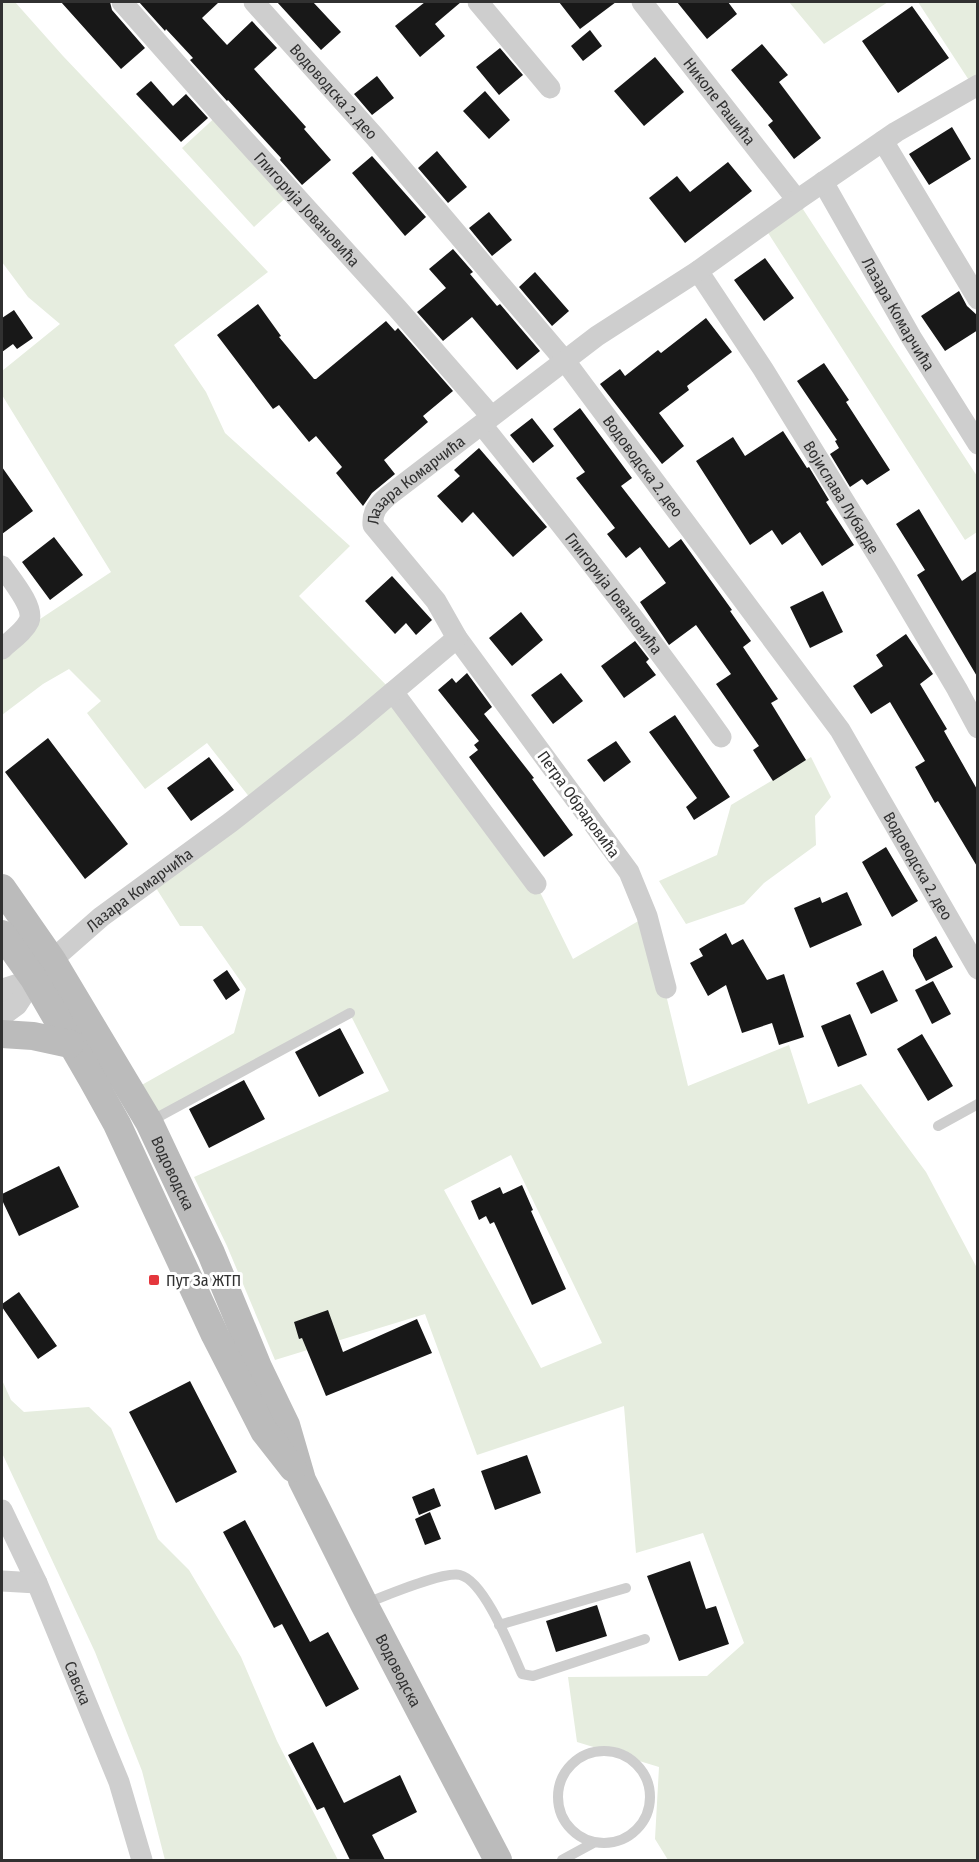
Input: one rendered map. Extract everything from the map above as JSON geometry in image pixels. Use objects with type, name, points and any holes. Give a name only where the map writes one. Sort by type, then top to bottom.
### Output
[{"type":"main road","name":"Водоводска","points":[[2,888],[43,970],[70,1044],[117,1124],[215,1335],[264,1431],[302,1479]]},
{"type":"main road","name":"Водоводска","points":[[4,950],[43,970],[149,1122],[211,1253],[258,1367],[286,1425],[302,1479],[364,1604],[498,1860]]},
{"type":"main road","points":[[2,1034],[33,1036],[70,1044]]},
{"type":"street","name":"Глигорија Јовановића","points":[[122,2],[397,308],[487,420],[665,658],[721,737]]},
{"type":"street","name":"Водоводска 2. део","points":[[254,2],[375,137],[565,361],[840,730],[978,969]]},
{"type":"street","points":[[478,2],[550,88]]},
{"type":"street","name":"Николе Рашића","points":[[642,2],[797,200]]},
{"type":"street","name":"Лазара Комарчића","points":[[43,970],[101,917],[231,822],[349,729],[457,638],[436,601],[373,525],[373,516],[377,506],[597,336],[698,271],[883,141],[978,85]]},
{"type":"street","points":[[883,141],[978,299]]},
{"type":"street","name":"Лазара Комарчића","points":[[823,182],[911,337],[978,444]]},
{"type":"street","name":"Војислава Лубарде","points":[[698,271],[763,369],[886,569],[978,728]]},
{"type":"street","points":[[2,566],[24,598],[30,613],[29,621],[22,631],[2,649]]},
{"type":"street","name":"Петра Обрадовића","points":[[457,638],[629,873],[648,916],[666,988]]},
{"type":"street","points":[[393,692],[536,884]]},
{"type":"street","points":[[2,992],[43,970]]},
{"type":"street","points":[[2,1016],[17,1005],[43,970]]},
{"type":"street","name":"Савска","points":[[3,1522],[37,1583],[119,1782],[142,1860]]},
{"type":"street","points":[[2,1581],[37,1583]]},
{"type":"lane","points":[[149,1122],[350,1013]]},
{"type":"lane","points":[[938,1126],[978,1104]]},
{"type":"lane","points":[[364,1604],[446,1575],[461,1575],[475,1583],[489,1604],[522,1674],[533,1676],[645,1639]]},
{"type":"lane","points":[[499,1624],[626,1588]]},
{"type":"lane","points":[[562,1860],[595,1842],[610,1843],[624,1838],[636,1830],[645,1818],[649,1804],[649,1789],[645,1775],[635,1763],[622,1754],[606,1751],[591,1752],[576,1759],[565,1771],[559,1785],[558,1801],[561,1816],[570,1829],[581,1838],[595,1842]]},
{"type":"shaded area","points":[[2,2],[15,2],[63,56],[268,272],[174,345],[206,392],[225,433],[350,546],[299,596],[393,692],[536,884],[573,959],[647,916],[688,1086],[789,1045],[808,1104],[861,1084],[926,1172],[977,1268],[977,1860],[668,1860],[655,1839],[659,1767],[577,1742],[568,1677],[707,1676],[744,1643],[703,1533],[636,1553],[624,1406],[477,1455],[425,1314],[275,1360],[227,1246],[194,1177],[389,1091],[350,1014],[149,1122],[131,1091],[234,1033],[246,989],[202,926],[180,926],[151,880],[254,803],[207,743],[145,789],[87,713],[101,701],[69,669],[43,684],[2,715],[2,649],[22,631],[111,572],[2,395],[2,371],[60,324],[28,297],[2,262]],"holes":[[[511,1155],[602,1343],[541,1368],[444,1190]]]},
{"type":"shaded area","points":[[789,2],[888,2],[824,44]]},
{"type":"shaded area","points":[[918,2],[977,2],[977,85],[974,88]]},
{"type":"shaded area","points":[[220,113],[292,192],[254,227],[182,148]]},
{"type":"shaded area","points":[[797,200],[977,476],[977,532],[965,540],[763,225]]},
{"type":"shaded area","points":[[811,757],[831,797],[815,816],[816,845],[764,883],[744,904],[686,924],[659,881],[717,855],[731,805]]},
{"type":"shaded area","points":[[2,1380],[11,1400],[24,1412],[89,1407],[111,1428],[158,1539],[189,1570],[241,1657],[277,1741],[338,1860],[165,1860],[142,1771],[95,1652],[2,1453]]},
{"type":"building","points":[[61,2],[110,2],[112,10],[145,48],[121,69]]},
{"type":"building","points":[[139,2],[219,2],[202,18],[227,45],[252,21],[277,48],[254,69],[306,127],[304,129],[331,160],[302,185],[280,160],[281,158],[190,60],[193,58]]},
{"type":"building","points":[[277,2],[313,2],[341,32],[321,50]]},
{"type":"building","points":[[425,2],[461,2],[435,24],[445,36],[420,57],[395,26]]},
{"type":"building","points":[[559,2],[616,2],[580,29]]},
{"type":"building","points":[[677,2],[728,2],[737,14],[707,39]]},
{"type":"building","points":[[912,6],[949,58],[898,93],[862,41]]},
{"type":"building","points":[[590,30],[602,46],[583,61],[571,46]]},
{"type":"building","points":[[762,44],[788,75],[779,82],[821,138],[794,159],[768,125],[773,121],[731,70]]},
{"type":"building","points":[[500,48],[523,75],[499,95],[476,67]]},
{"type":"building","points":[[655,57],[684,92],[644,126],[614,91]]},
{"type":"building","points":[[377,76],[394,98],[372,115],[354,94]]},
{"type":"building","points":[[151,81],[173,106],[186,94],[208,118],[181,142],[136,94]]},
{"type":"building","points":[[485,91],[510,120],[489,139],[463,111]]},
{"type":"building","points":[[952,127],[971,159],[929,185],[909,154]]},
{"type":"building","points":[[437,151],[467,187],[448,203],[418,168]]},
{"type":"building","points":[[372,156],[426,217],[405,236],[352,173]]},
{"type":"building","points":[[728,162],[752,191],[685,243],[649,198],[677,176],[690,192]]},
{"type":"building","points":[[489,212],[512,240],[492,256],[469,228]]},
{"type":"building","points":[[453,249],[473,272],[470,274],[497,306],[500,304],[540,351],[517,370],[472,317],[443,341],[417,312],[446,288],[429,269]]},
{"type":"building","points":[[765,258],[794,298],[764,321],[734,280]]},
{"type":"building","points":[[535,272],[569,311],[552,326],[519,287]]},
{"type":"building","points":[[959,291],[967,306],[978,316],[978,330],[945,351],[921,316]]},
{"type":"building","points":[[258,304],[281,336],[279,337],[314,379],[386,321],[395,331],[398,328],[453,391],[423,416],[428,422],[384,460],[395,474],[372,493],[363,506],[336,473],[342,467],[316,436],[309,442],[279,405],[273,409],[217,335]]},
{"type":"building","points":[[14,310],[33,338],[17,349],[13,344],[2,352],[2,318]]},
{"type":"building","points":[[706,318],[732,352],[687,386],[689,390],[659,413],[684,446],[662,464],[600,384],[620,369],[625,376],[658,350],[661,353]]},
{"type":"building","points":[[824,363],[849,400],[846,402],[890,470],[867,485],[862,479],[850,487],[830,454],[839,448],[835,441],[837,440],[797,381]]},
{"type":"building","points":[[580,408],[632,478],[621,486],[669,548],[681,539],[732,610],[730,611],[751,641],[743,647],[778,699],[771,703],[806,760],[773,781],[753,750],[759,746],[716,684],[731,674],[696,625],[669,645],[640,602],[666,583],[640,547],[626,558],[607,534],[615,528],[576,478],[585,472],[553,429]]},
{"type":"building","points":[[532,418],[554,446],[533,463],[510,435]]},
{"type":"building","points":[[783,431],[807,468],[809,467],[829,500],[826,502],[854,545],[822,566],[800,532],[782,545],[772,530],[750,545],[696,461],[733,437],[745,456]]},
{"type":"building","points":[[479,448],[547,527],[513,557],[473,512],[462,523],[437,496],[460,476],[454,470]]},
{"type":"building","points":[[2,467],[33,511],[2,534]]},
{"type":"building","points":[[919,509],[962,581],[978,570],[978,678],[917,575],[925,570],[896,524]]},
{"type":"building","points":[[54,537],[83,575],[50,600],[22,562]]},
{"type":"building","points":[[392,576],[432,620],[416,635],[406,623],[395,634],[365,601]]},
{"type":"building","points":[[823,591],[843,632],[810,648],[790,607]]},
{"type":"building","points":[[521,612],[543,640],[512,666],[489,638]]},
{"type":"building","points":[[906,634],[933,674],[920,684],[947,729],[944,731],[978,791],[978,868],[938,801],[935,803],[915,767],[925,761],[890,702],[871,714],[853,686],[883,666],[876,655]]},
{"type":"building","points":[[635,641],[649,659],[646,662],[656,675],[624,698],[601,666]]},
{"type":"building","points":[[467,673],[492,707],[484,714],[534,778],[532,779],[573,835],[544,857],[469,757],[478,750],[474,745],[479,741],[438,690],[452,678],[456,683]]},
{"type":"building","points":[[561,673],[583,701],[553,724],[531,695]]},
{"type":"building","points":[[675,715],[730,797],[694,820],[686,807],[697,798],[649,732]]},
{"type":"building","points":[[48,738],[128,844],[85,879],[5,772]]},
{"type":"building","points":[[616,741],[631,762],[604,782],[587,760]]},
{"type":"building","points":[[209,757],[234,790],[191,821],[167,788]]},
{"type":"building","points":[[886,847],[918,901],[892,917],[862,862]]},
{"type":"building","points":[[847,892],[862,925],[810,948],[794,908],[820,897],[822,903]]},
{"type":"building","points":[[726,933],[732,945],[743,939],[767,980],[784,974],[804,1037],[779,1045],[772,1023],[742,1033],[726,985],[708,996],[690,963],[703,956],[699,949]]},
{"type":"building","points":[[936,936],[953,967],[926,981],[913,956],[913,949]]},
{"type":"building","points":[[227,970],[240,990],[226,1000],[213,980]]},
{"type":"building","points":[[883,970],[898,1001],[871,1014],[856,983]]},
{"type":"building","points":[[933,981],[951,1014],[932,1024],[915,990]]},
{"type":"building","points":[[850,1014],[867,1055],[838,1067],[821,1026]]},
{"type":"building","points":[[340,1028],[364,1073],[319,1097],[295,1052]]},
{"type":"building","points":[[922,1034],[953,1086],[928,1101],[897,1049]]},
{"type":"building","points":[[244,1080],[265,1119],[209,1148],[189,1109]]},
{"type":"building","points":[[59,1166],[79,1207],[19,1236],[2,1200],[2,1194]]},
{"type":"building","points":[[522,1185],[533,1210],[531,1211],[566,1289],[532,1305],[494,1222],[490,1224],[486,1216],[479,1220],[471,1201],[500,1187],[503,1194]]},
{"type":"building","points":[[19,1292],[57,1346],[38,1359],[2,1307],[2,1304]]},
{"type":"building","points":[[328,1310],[343,1352],[417,1319],[432,1353],[326,1396],[302,1338],[299,1339],[294,1322]]},
{"type":"building","points":[[190,1381],[237,1472],[176,1503],[129,1412]]},
{"type":"building","points":[[527,1455],[541,1493],[495,1510],[481,1471]]},
{"type":"building","points":[[434,1488],[441,1506],[419,1515],[412,1497]]},
{"type":"building","points":[[430,1512],[441,1539],[425,1545],[415,1519]]},
{"type":"building","points":[[245,1520],[310,1642],[328,1632],[359,1689],[326,1707],[282,1624],[274,1628],[223,1532]]},
{"type":"building","points":[[690,1561],[706,1609],[716,1606],[729,1644],[679,1661],[647,1576]]},
{"type":"building","points":[[597,1605],[607,1636],[556,1652],[546,1621]]},
{"type":"building","points":[[313,1742],[344,1803],[400,1775],[417,1812],[372,1835],[385,1860],[350,1860],[324,1807],[317,1810],[288,1755]]},
{"type":"place","name":"Пут За ЖТП","points":[[154,1280]]}]
